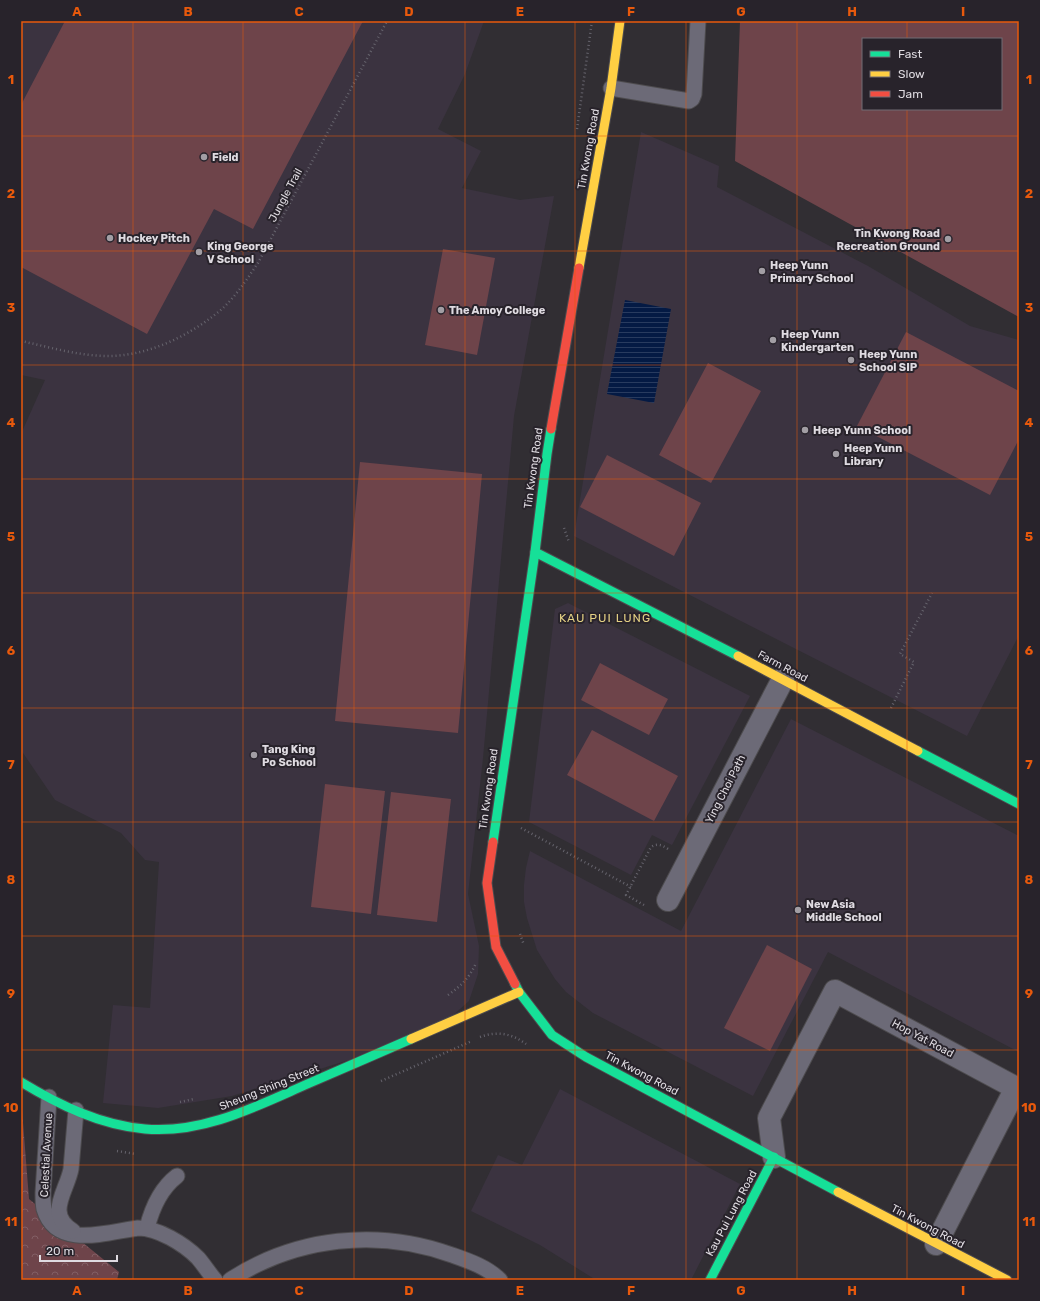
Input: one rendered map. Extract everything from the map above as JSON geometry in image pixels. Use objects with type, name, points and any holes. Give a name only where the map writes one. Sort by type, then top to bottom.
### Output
[{"type":"street","name":"Tin Kwong Road","points":[[620,21],[611,88],[546,454],[534,552],[487,883],[496,948],[519,992],[552,1035],[586,1057],[936,1244],[1007,1280]]},
{"type":"street","name":"Farm Road","points":[[534,552],[783,680],[1019,804]]},
{"type":"street","name":"Ying Choi Path","points":[[659,904],[783,680]]},
{"type":"street","name":"Hop Yat Road","points":[[774,1157],[769,1118],[834,991],[1016,1088],[936,1244]]},
{"type":"street","name":"Sheung Shing Street","points":[[21,1082],[76,1110],[116,1123],[134,1127],[162,1129],[188,1127],[220,1120],[248,1110],[519,992]]},
{"type":"street","name":"Kau Pui Lung Road","points":[[710,1280],[774,1157]]},
{"type":"lane","points":[[611,88],[689,101],[692,99],[694,94],[698,21]]},
{"type":"lane","name":"Celestial Avenue","points":[[49,1097],[43,1193],[44,1208],[48,1219],[56,1228],[65,1232],[84,1236],[134,1228],[147,1228],[166,1236],[188,1250],[196,1257],[215,1280]]},
{"type":"lane","name":"Celestial Avenue","points":[[76,1110],[71,1169],[58,1204],[59,1214],[62,1221],[69,1229],[84,1236]]},
{"type":"lane","points":[[147,1228],[155,1203],[169,1182],[176,1176]]},
{"type":"lane","points":[[230,1280],[254,1266],[291,1251],[329,1242],[369,1239],[410,1243],[437,1249],[484,1268],[500,1280]]},
{"type":"path","name":"Jungle Trail","points":[[21,341],[86,354],[108,356],[132,354],[154,348],[175,339],[200,325],[222,308],[242,287],[258,263],[387,21]]},
{"type":"path","points":[[889,712],[914,662],[900,654],[932,593]]},
{"type":"path","points":[[520,836],[522,820]]},
{"type":"path","points":[[521,828],[630,887]]},
{"type":"path","points":[[659,904],[626,895],[651,847],[655,844],[669,849],[672,848]]},
{"type":"path","points":[[520,931],[525,947]]},
{"type":"path","points":[[444,998],[468,978],[478,959]]},
{"type":"path","points":[[379,1082],[488,1034],[510,1034],[529,1046]]},
{"type":"path","points":[[175,1102],[196,1099]]},
{"type":"path","points":[[116,1151],[138,1154]]},
{"type":"shaded area","points":[[21,21],[484,21],[465,74],[438,129],[481,151],[462,188],[520,200],[554,196],[514,416],[483,758],[468,894],[479,946],[478,974],[469,1001],[451,1017],[349,1060],[232,1096],[158,1108],[103,1103],[113,1005],[150,1008],[159,862],[145,860],[121,833],[55,800],[21,750],[21,434],[45,380],[21,375]]},
{"type":"shaded area","name":"Heep Yunn School","points":[[641,132],[719,166],[717,187],[868,266],[970,326],[1019,340],[1019,635],[967,736],[574,536]]},
{"type":"shaded area","points":[[568,603],[750,696],[672,845],[652,835],[631,875],[529,822],[555,609]]},
{"type":"shaded area","name":"New Asia Middle School","points":[[791,719],[1019,836],[1019,1052],[828,952],[753,1096],[593,1013],[566,992],[555,979],[537,950],[527,918],[524,902],[524,885],[530,851],[681,931]]},
{"type":"shaded area","points":[[560,1089],[740,1184],[691,1280],[596,1280],[540,1245],[471,1211],[498,1155],[522,1165]]},
{"type":"green space","name":"Field","points":[[65,21],[363,21],[253,229],[214,209],[147,334],[21,267],[21,105]]},
{"type":"green space","name":"Tin Kwong Road Recreation Ground","points":[[740,21],[1019,21],[1019,317],[735,161]]},
{"type":"green space","points":[[443,249],[495,258],[477,355],[425,345]]},
{"type":"green space","points":[[906,332],[1019,391],[1019,439],[990,495],[857,426]]},
{"type":"green space","points":[[708,363],[761,391],[711,483],[659,455]]},
{"type":"green space","points":[[607,455],[701,503],[674,556],[580,507]]},
{"type":"green space","points":[[360,462],[482,474],[458,733],[335,721]]},
{"type":"green space","points":[[600,663],[668,699],[649,735],[581,700]]},
{"type":"green space","points":[[592,730],[678,776],[654,821],[567,775]]},
{"type":"green space","points":[[325,784],[385,791],[371,914],[311,907]]},
{"type":"green space","points":[[391,792],[451,799],[437,922],[377,915]]},
{"type":"green space","points":[[767,945],[812,969],[770,1051],[724,1028]]},
{"type":"green space","points":[[21,1109],[29,1199],[119,1272],[117,1280],[21,1280]]},
{"type":"water","points":[[625,300],[671,309],[654,403],[607,394]]},
{"type":"traffic: fast","points":[[493,842],[535,552],[551,429]]},
{"type":"traffic: fast","points":[[535,552],[738,656]]},
{"type":"traffic: fast","points":[[918,751],[1019,804]]},
{"type":"traffic: fast","points":[[515,984],[519,992],[552,1035],[586,1057],[838,1192]]},
{"type":"traffic: fast","points":[[21,1082],[80,1113],[112,1123],[145,1129],[187,1127],[207,1123],[247,1110],[411,1039]]},
{"type":"traffic: fast","points":[[710,1280],[774,1157]]},
{"type":"traffic: slow","points":[[579,268],[611,88],[620,21]]},
{"type":"traffic: slow","points":[[738,656],[918,751]]},
{"type":"traffic: slow","points":[[411,1039],[519,992]]},
{"type":"traffic: slow","points":[[838,1192],[1007,1280]]},
{"type":"traffic: jam","points":[[551,429],[579,268]]},
{"type":"traffic: jam","points":[[493,842],[487,883],[496,947],[515,984]]},
{"type":"place","name":"Field","points":[[204,157]]},
{"type":"place","name":"Hockey Pitch","points":[[110,238]]},
{"type":"place","name":"Tin Kwong Road Recreation Ground","points":[[948,239]]},
{"type":"place","name":"King George V School","points":[[199,252]]},
{"type":"place","name":"Heep Yunn Primary School","points":[[762,271]]},
{"type":"place","name":"The Amoy College","points":[[441,310]]},
{"type":"place","name":"Heep Yunn Kindergarten","points":[[773,340]]},
{"type":"place","name":"Heep Yunn School SIP","points":[[851,360]]},
{"type":"place","name":"Heep Yunn School","points":[[805,430]]},
{"type":"place","name":"Heep Yunn Library","points":[[836,454]]},
{"type":"place","name":"Tang King Po School","points":[[254,755]]},
{"type":"place","name":"New Asia Middle School","points":[[798,910]]},
{"type":"district","name":"KAU PUI LUNG","points":[[605,618]]}]
